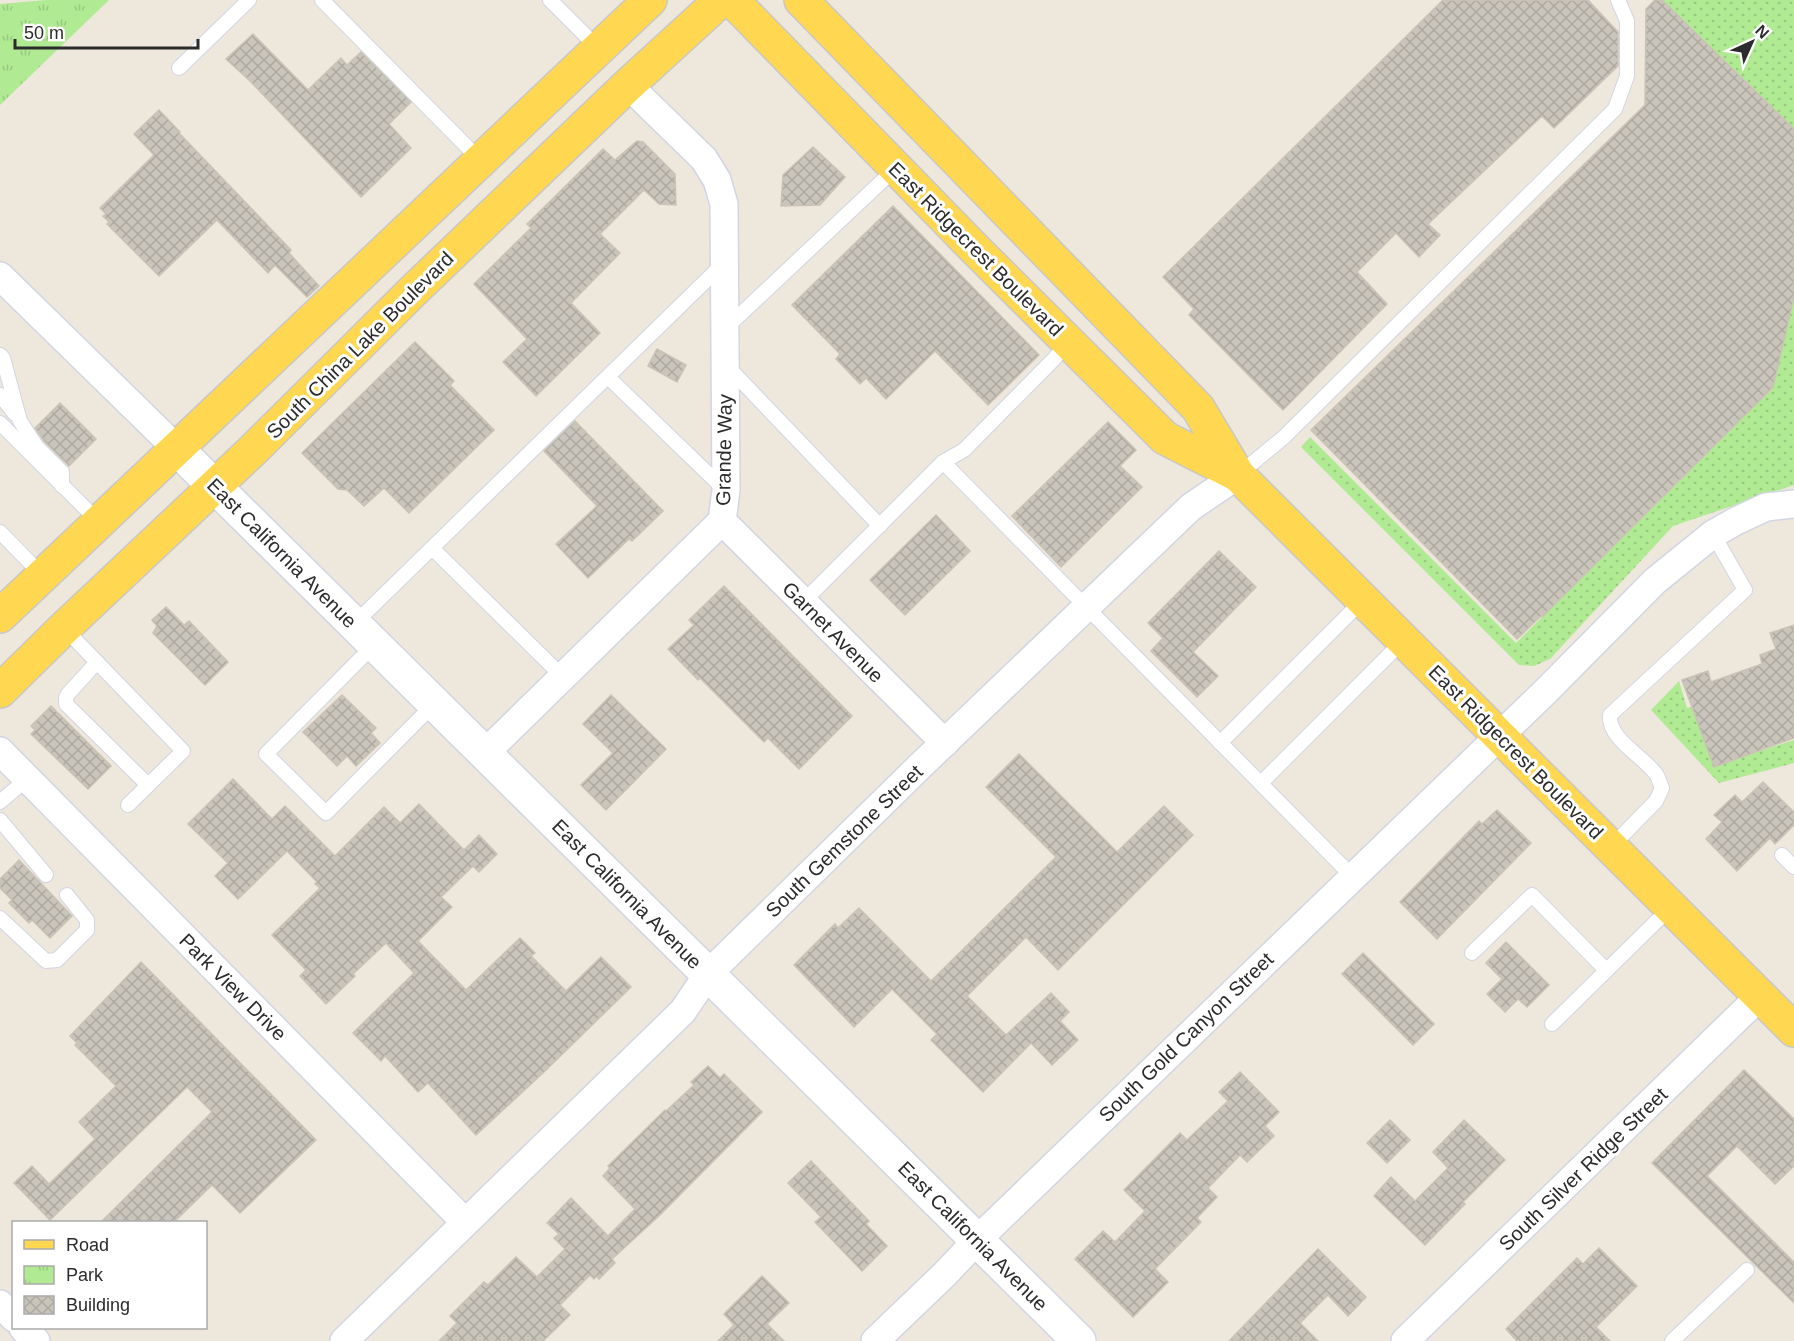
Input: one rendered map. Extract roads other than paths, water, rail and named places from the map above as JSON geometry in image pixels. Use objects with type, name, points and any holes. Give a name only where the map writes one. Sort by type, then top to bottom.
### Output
[{"type":"main road","points":[[0,616],[650,0]]},
{"type":"main road","name":"South China Lake Boulevard","points":[[0,691],[412,292],[628,85],[721,0]]},
{"type":"main road","name":"East Ridgecrest Boulevard","points":[[732,0],[1165,438],[1238,475]]},
{"type":"main road","name":"East Ridgecrest Boulevard","points":[[801,0],[1198,408],[1238,475],[1760,996],[1791,1020]]},
{"type":"street","name":"Grande Way","points":[[485,753],[722,521],[726,490],[724,204],[717,180],[704,159],[628,85]]},
{"type":"street","points":[[0,276],[176,448]]},
{"type":"street","name":"East California Avenue","points":[[176,448],[1078,1341]]},
{"type":"street","name":"South Gemstone Street","points":[[344,1341],[688,1005],[708,974],[945,743],[1191,507],[1238,475]]},
{"type":"street","name":"South Gold Canyon Street","points":[[875,1341],[945,1274],[977,1239],[1546,691],[1655,581],[1713,534],[1736,521],[1766,507],[1794,504]]},
{"type":"street","name":"Garnet Avenue","points":[[722,521],[945,743]]},
{"type":"street","name":"Park View Drive","points":[[0,751],[465,1222]]},
{"type":"street","name":"South Silver Ridge Street","points":[[1405,1341],[1760,996]]},
{"type":"street","points":[[0,1304],[12,1316]]},
{"type":"street","points":[[24,1329],[36,1341]]},
{"type":"lane","points":[[179,68],[249,0]]},
{"type":"lane","points":[[322,0],[480,160]]},
{"type":"lane","points":[[550,0],[599,49]]},
{"type":"lane","points":[[1238,475],[1284,436],[1615,109],[1627,76],[1627,21],[1618,0]]},
{"type":"lane","points":[[725,328],[896,168]]},
{"type":"lane","points":[[435,704],[326,813],[266,754],[433,549],[724,262]]},
{"type":"lane","points":[[803,602],[943,462],[964,450],[1068,342]]},
{"type":"lane","points":[[0,355],[3,358],[20,421]]},
{"type":"lane","points":[[725,365],[880,526]]},
{"type":"lane","points":[[608,377],[726,490]]},
{"type":"lane","points":[[0,395],[38,447],[62,472],[62,486]]},
{"type":"lane","points":[[0,423],[99,522]]},
{"type":"lane","points":[[943,462],[1352,876]]},
{"type":"lane","points":[[0,532],[42,575]]},
{"type":"lane","points":[[1611,848],[1656,801],[1662,788],[1657,775],[1614,733],[1610,715],[1745,590],[1713,534]]},
{"type":"lane","points":[[433,549],[562,676]]},
{"type":"lane","points":[[1220,743],[1363,600]]},
{"type":"lane","points":[[64,628],[183,751],[128,805]]},
{"type":"lane","points":[[1261,783],[1404,640]]},
{"type":"lane","points":[[97,662],[68,694],[66,704],[148,785]]},
{"type":"lane","points":[[0,796],[25,777]]},
{"type":"lane","points":[[0,802],[25,777]]},
{"type":"lane","points":[[0,820],[46,874]]},
{"type":"lane","points":[[1782,855],[1794,867]]},
{"type":"lane","points":[[0,918],[45,961],[57,960],[87,930],[87,920],[67,895]]},
{"type":"lane","points":[[1472,953],[1532,895],[1606,970]]},
{"type":"lane","points":[[1552,1024],[1671,907]]},
{"type":"lane","points":[[1672,1341],[1747,1270]]}]
